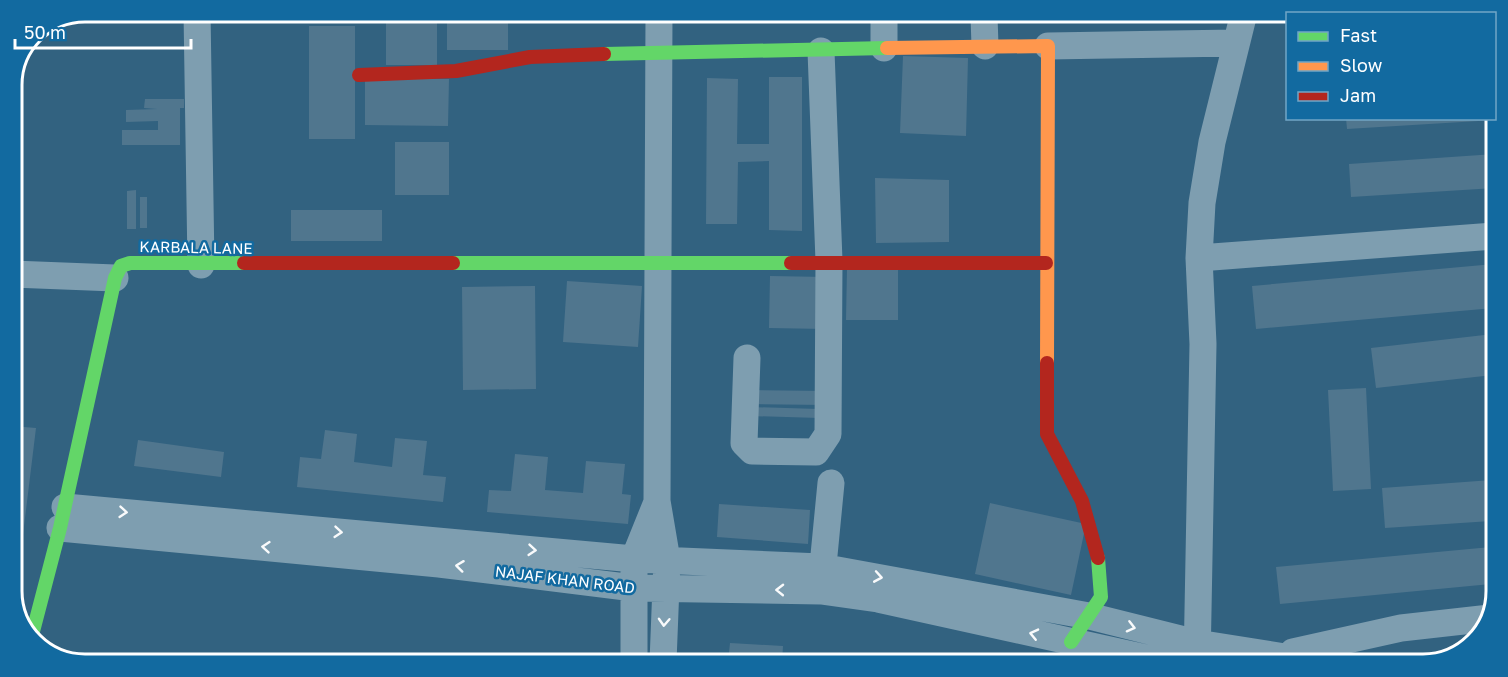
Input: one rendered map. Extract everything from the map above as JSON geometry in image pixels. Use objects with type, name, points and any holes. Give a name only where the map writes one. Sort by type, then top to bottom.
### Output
[{"type":"street","points":[[197,22],[201,265]]},
{"type":"street","points":[[659,22],[656,264],[657,501],[667,560],[663,654]]},
{"type":"street","points":[[884,22],[884,48]]},
{"type":"street","points":[[984,22],[985,46]]},
{"type":"street","points":[[1197,653],[1203,344],[1199,258],[1202,203],[1242,22]]},
{"type":"street","points":[[359,75],[456,71],[517,58],[659,52],[1235,44]]},
{"type":"street","points":[[1048,46],[1047,434],[1050,445],[1070,472],[1089,522],[1102,587],[1101,597],[1071,642]]},
{"type":"street","points":[[747,358],[744,443],[752,451],[816,452],[828,434],[829,261],[821,51]]},
{"type":"street","points":[[1199,258],[1485,237]]},
{"type":"street","name":"KARBALA LANE","points":[[115,278],[121,266],[130,263],[201,265],[656,264],[829,261],[1046,263]]},
{"type":"street","points":[[23,274],[115,278],[62,518],[34,627]]},
{"type":"street","points":[[821,579],[831,483]]},
{"type":"street","points":[[634,654],[634,559],[657,501]]},
{"type":"street","points":[[62,518],[667,560],[1089,616],[1197,653],[1237,654]]},
{"type":"street","name":"NAJAF KHAN ROAD","points":[[62,518],[634,588],[821,579],[878,599],[1127,654]]},
{"type":"street","points":[[1282,654],[1401,628],[1479,619]]},
{"type":"building","points":[[386,22],[437,22],[437,65],[386,65]]},
{"type":"building","points":[[447,22],[508,22],[508,50],[447,50]]},
{"type":"building","points":[[309,26],[355,26],[355,139],[309,139]]},
{"type":"building","points":[[903,56],[968,58],[966,136],[900,133]]},
{"type":"building","points":[[769,77],[802,77],[802,231],[769,230],[769,161],[738,162],[737,224],[706,224],[707,78],[738,79],[737,144],[769,144]]},
{"type":"building","points":[[365,79],[449,79],[448,126],[365,125]]},
{"type":"building","points":[[145,99],[184,99],[184,108],[180,108],[180,145],[122,145],[122,130],[158,130],[158,121],[126,122],[126,110],[157,109],[144,108]]},
{"type":"building","points":[[1346,120],[1485,120],[1485,121],[1347,129]]},
{"type":"building","points":[[395,142],[449,142],[449,195],[395,195]]},
{"type":"building","points":[[1485,155],[1485,189],[1351,197],[1349,164]]},
{"type":"building","points":[[875,178],[949,180],[949,242],[876,243]]},
{"type":"building","points":[[136,190],[136,229],[127,229],[127,191]]},
{"type":"building","points":[[140,197],[147,197],[147,228],[140,228]]},
{"type":"building","points":[[291,210],[382,210],[382,241],[291,241]]},
{"type":"building","points":[[1485,265],[1485,309],[1256,329],[1252,286]]},
{"type":"building","points":[[847,269],[898,269],[898,320],[846,320]]},
{"type":"building","points":[[770,276],[826,277],[825,329],[769,328]]},
{"type":"building","points":[[567,281],[642,286],[638,347],[563,342]]},
{"type":"building","points":[[535,286],[536,389],[463,390],[462,287]]},
{"type":"building","points":[[1485,335],[1486,376],[1376,388],[1371,348]]},
{"type":"building","points":[[1366,388],[1371,489],[1333,491],[1328,390]]},
{"type":"building","points":[[748,390],[826,391],[826,405],[748,404]]},
{"type":"building","points":[[750,407],[819,409],[819,418],[749,416]]},
{"type":"building","points":[[23,427],[36,428],[23,534]]},
{"type":"building","points":[[325,430],[357,434],[354,462],[392,467],[395,438],[427,441],[423,475],[446,477],[443,502],[297,487],[300,457],[321,459]]},
{"type":"building","points":[[138,440],[224,452],[221,477],[134,466]]},
{"type":"building","points":[[515,454],[548,457],[545,490],[583,493],[586,461],[625,464],[622,494],[631,495],[628,524],[487,512],[489,490],[511,491]]},
{"type":"building","points":[[1486,480],[1486,521],[1385,528],[1382,488]]},
{"type":"building","points":[[990,503],[1086,524],[1071,595],[975,574]]},
{"type":"building","points":[[719,504],[810,510],[808,544],[717,537]]},
{"type":"building","points":[[1486,547],[1486,584],[1280,604],[1276,567]]},
{"type":"building","points":[[730,643],[783,646],[782,654],[729,654]]},
{"type":"traffic: fast","points":[[604,54],[887,48]]},
{"type":"traffic: fast","points":[[34,627],[60,528],[115,278],[121,266],[130,263],[244,263]]},
{"type":"traffic: fast","points":[[453,263],[791,263]]},
{"type":"traffic: fast","points":[[1071,642],[1101,597],[1098,558]]},
{"type":"traffic: slow","points":[[887,48],[1048,46],[1047,363]]},
{"type":"traffic: jam","points":[[359,75],[456,71],[530,57],[604,54]]},
{"type":"traffic: jam","points":[[244,263],[453,263]]},
{"type":"traffic: jam","points":[[791,263],[1046,263]]},
{"type":"traffic: jam","points":[[1047,363],[1047,434],[1082,501],[1098,558]]}]
